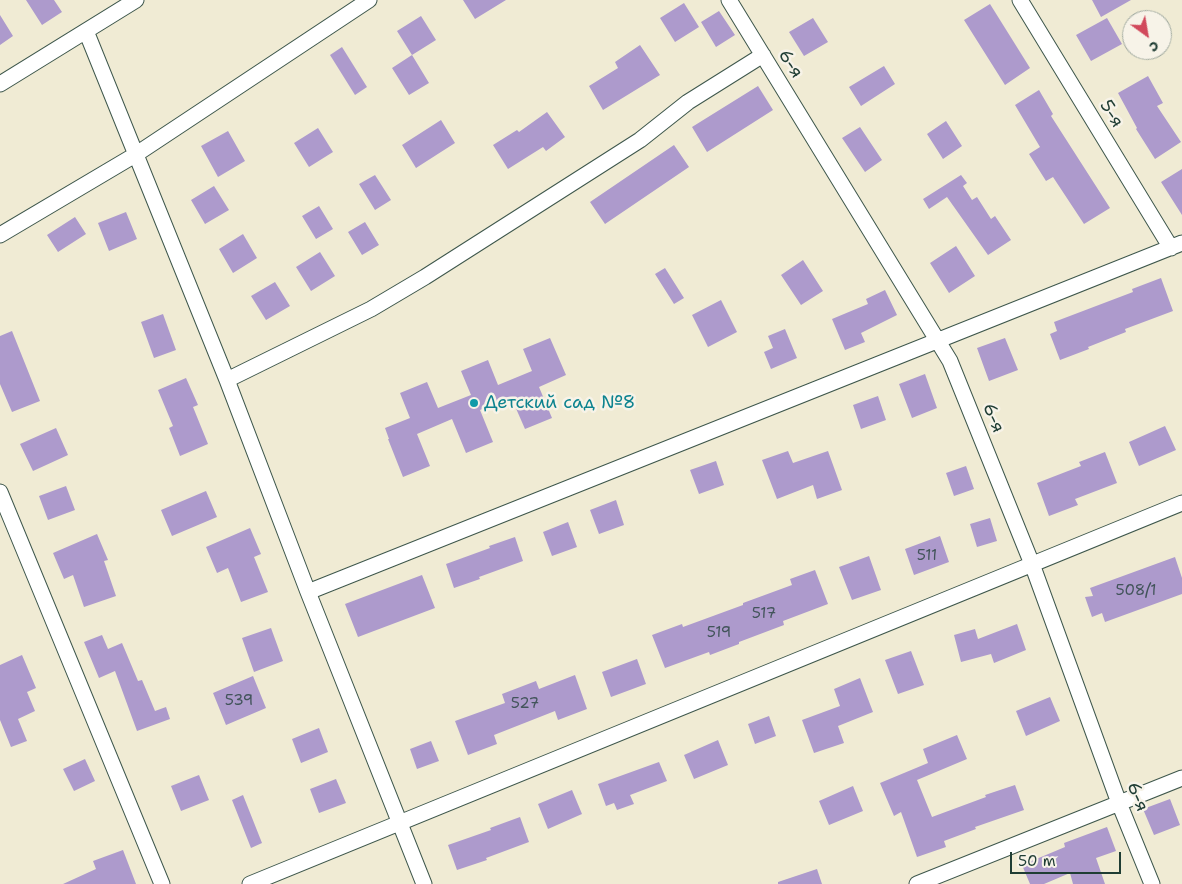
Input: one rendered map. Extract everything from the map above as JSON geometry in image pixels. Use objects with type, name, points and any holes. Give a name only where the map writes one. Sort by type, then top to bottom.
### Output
[{"type":"street","points":[[0,84],[136,0]]},
{"type":"street","points":[[0,235],[135,155],[369,0]]},
{"type":"street","name":"6-я","points":[[729,0],[950,361],[1032,564],[1119,803],[1152,884]]},
{"type":"street","name":"5-я","points":[[1020,0],[1176,245]]},
{"type":"street","points":[[86,31],[227,380],[308,592],[424,884]]},
{"type":"street","points":[[227,380],[371,309],[425,277],[640,140],[688,102],[763,55]]},
{"type":"street","points":[[308,592],[1176,245]]},
{"type":"street","points":[[0,492],[162,884]]},
{"type":"street","points":[[250,884],[1182,503]]},
{"type":"street","points":[[917,884],[1182,778]]},
{"type":"building","points":[[26,0],[54,0],[62,12],[42,25]]},
{"type":"building","points":[[463,0],[506,0],[475,19]]},
{"type":"building","points":[[1092,0],[1131,0],[1101,17]]},
{"type":"building","points":[[684,3],[699,27],[675,42],[660,18]]},
{"type":"building","points":[[990,4],[1030,68],[1005,85],[964,20]]},
{"type":"building","points":[[719,11],[735,35],[716,47],[701,22]]},
{"type":"building","points":[[0,15],[13,36],[0,45]]},
{"type":"building","points":[[421,16],[436,40],[412,55],[397,31]]},
{"type":"building","points":[[813,18],[828,42],[804,56],[789,32]]},
{"type":"building","points":[[1107,18],[1122,44],[1091,61],[1076,35]]},
{"type":"building","points":[[640,45],[660,75],[603,110],[589,86],[618,68],[615,62]]},
{"type":"building","points":[[342,47],[367,87],[355,95],[330,55]]},
{"type":"building","points":[[412,55],[429,83],[409,95],[392,68]]},
{"type":"building","points":[[884,66],[895,84],[861,106],[849,87]]},
{"type":"building","points":[[1148,76],[1163,103],[1157,106],[1181,142],[1155,159],[1136,129],[1118,93]]},
{"type":"building","points":[[758,86],[773,110],[707,152],[692,127]]},
{"type":"building","points":[[1039,90],[1053,114],[1051,116],[1110,208],[1084,224],[1053,177],[1046,181],[1029,154],[1040,147],[1015,105]]},
{"type":"building","points":[[547,112],[565,137],[546,151],[543,147],[508,169],[493,145],[517,130],[519,132]]},
{"type":"building","points":[[441,120],[455,143],[416,168],[402,145]]},
{"type":"building","points":[[946,121],[962,146],[943,159],[927,134]]},
{"type":"building","points":[[860,127],[882,160],[865,172],[842,138]]},
{"type":"building","points":[[318,128],[333,152],[309,167],[294,143]]},
{"type":"building","points":[[228,131],[245,161],[218,177],[201,146]]},
{"type":"building","points":[[674,145],[689,167],[605,224],[590,202]]},
{"type":"building","points":[[1182,169],[1182,215],[1161,182]]},
{"type":"building","points":[[375,175],[391,200],[375,210],[359,184]]},
{"type":"building","points":[[961,175],[967,183],[963,186],[972,200],[977,197],[991,219],[995,216],[1011,240],[988,255],[947,197],[929,209],[923,199]]},
{"type":"building","points":[[214,186],[229,210],[205,224],[191,200]]},
{"type":"building","points":[[319,206],[333,229],[316,239],[302,216]]},
{"type":"building","points":[[126,212],[137,239],[109,251],[98,223]]},
{"type":"building","points":[[75,217],[86,234],[58,252],[47,235]]},
{"type":"building","points":[[365,222],[379,245],[362,255],[348,232]]},
{"type":"building","points":[[243,234],[257,258],[233,273],[219,249]]},
{"type":"building","points":[[956,246],[975,276],[949,293],[930,263]]},
{"type":"building","points":[[320,252],[335,276],[311,291],[296,267]]},
{"type":"building","points":[[803,260],[823,291],[801,305],[781,275]]},
{"type":"building","points":[[665,268],[684,298],[674,304],[655,274]]},
{"type":"building","points":[[1161,278],[1173,311],[1125,329],[1126,332],[1060,360],[1050,334],[1057,331],[1054,322],[1133,292],[1132,289]]},
{"type":"building","points":[[275,282],[290,306],[266,320],[251,296]]},
{"type":"building","points":[[885,290],[897,315],[861,333],[865,342],[845,350],[832,319],[868,304],[866,299]]},
{"type":"building","points":[[721,300],[737,332],[708,347],[692,315]]},
{"type":"building","points":[[163,314],[176,350],[154,358],[141,322]]},
{"type":"building","points":[[785,329],[797,358],[771,369],[764,352],[773,348],[768,336]]},
{"type":"building","points":[[12,331],[40,401],[12,412],[0,384],[0,336]]},
{"type":"building","name":"Детский сад №8","points":[[550,338],[566,375],[539,387],[552,418],[525,429],[511,397],[480,410],[493,442],[466,453],[452,419],[417,434],[430,466],[403,477],[385,428],[410,418],[400,393],[427,382],[438,408],[471,395],[461,371],[488,360],[498,385],[532,371],[523,349]]},
{"type":"building","points":[[1005,338],[1018,370],[989,381],[977,348]]},
{"type":"building","points":[[925,374],[937,408],[912,418],[899,384]]},
{"type":"building","points":[[186,378],[198,405],[193,407],[208,444],[180,456],[169,428],[173,426],[158,390]]},
{"type":"building","points":[[878,396],[886,420],[861,429],[853,405]]},
{"type":"building","points":[[1165,426],[1176,450],[1139,466],[1129,442]]},
{"type":"building","points":[[56,428],[68,455],[33,471],[20,444]]},
{"type":"building","points":[[788,451],[793,463],[828,451],[842,490],[817,499],[813,485],[777,499],[762,460]]},
{"type":"building","points":[[1105,452],[1117,483],[1075,499],[1078,505],[1049,516],[1037,483],[1081,466],[1079,462]]},
{"type":"building","points":[[716,461],[724,485],[699,494],[690,470]]},
{"type":"building","points":[[966,466],[974,489],[954,496],[946,473]]},
{"type":"building","points":[[66,486],[75,510],[48,520],[39,496]]},
{"type":"building","points":[[206,491],[217,517],[172,536],[161,510]]},
{"type":"building","points":[[616,500],[624,525],[599,534],[590,510]]},
{"type":"building","points":[[990,518],[997,541],[977,547],[970,524]]},
{"type":"building","points":[[568,522],[577,547],[552,556],[543,532]]},
{"type":"building","points":[[250,528],[261,554],[254,557],[268,592],[241,602],[228,568],[217,573],[206,547]]},
{"type":"building","points":[[97,534],[108,560],[104,561],[116,596],[84,607],[73,575],[64,579],[53,553]]},
{"type":"building","points":[[940,536],[949,562],[914,575],[905,549]]},
{"type":"building","points":[[515,537],[523,561],[454,588],[446,564]]},
{"type":"building","points":[[869,556],[881,590],[852,600],[839,567]]},
{"type":"building","points":[[1175,557],[1182,578],[1182,594],[1105,622],[1102,613],[1092,617],[1085,597],[1093,596],[1090,588]]},
{"type":"building","points":[[815,570],[828,604],[783,621],[784,625],[739,642],[739,644],[710,655],[709,652],[665,668],[652,635],[682,624],[683,627],[743,605],[743,603],[792,585],[790,579]]},
{"type":"building","points":[[422,575],[435,608],[358,637],[345,604]]},
{"type":"building","points":[[1017,624],[1026,650],[994,663],[991,654],[961,662],[954,635],[975,629],[978,639]]},
{"type":"building","points":[[271,628],[283,661],[254,672],[242,638]]},
{"type":"building","points":[[102,635],[108,649],[122,643],[138,681],[142,680],[155,711],[166,707],[170,719],[137,731],[115,671],[99,678],[84,642]]},
{"type":"building","points":[[911,651],[924,685],[898,694],[885,660]]},
{"type":"building","points":[[22,655],[36,688],[27,692],[35,711],[18,719],[27,741],[11,747],[0,720],[0,665]]},
{"type":"building","points":[[637,659],[646,684],[611,697],[602,672]]},
{"type":"building","points":[[575,675],[587,709],[558,720],[555,711],[494,735],[497,744],[468,755],[455,721],[505,703],[502,694],[536,681],[539,689]]},
{"type":"building","points":[[253,676],[266,708],[226,725],[213,693]]},
{"type":"building","points":[[860,678],[873,712],[838,726],[844,743],[814,753],[802,720],[840,706],[834,689]]},
{"type":"building","points":[[1050,697],[1060,721],[1026,736],[1016,711]]},
{"type":"building","points":[[769,716],[776,736],[755,744],[748,724]]},
{"type":"building","points":[[319,728],[328,752],[301,763],[292,739]]},
{"type":"building","points":[[957,735],[967,759],[917,780],[932,817],[1015,785],[1024,810],[975,827],[976,829],[944,841],[946,847],[917,857],[901,812],[894,816],[880,783],[928,763],[923,749]]},
{"type":"building","points":[[718,740],[728,765],[694,779],[684,755]]},
{"type":"building","points":[[431,741],[439,761],[417,769],[410,749]]},
{"type":"building","points":[[85,759],[95,781],[74,791],[63,769]]},
{"type":"building","points":[[659,762],[667,781],[630,795],[634,804],[617,810],[614,803],[606,806],[598,784]]},
{"type":"building","points":[[199,775],[209,800],[181,811],[171,786]]},
{"type":"building","points":[[336,779],[346,803],[319,813],[310,789]]},
{"type":"building","points":[[853,786],[863,811],[829,825],[819,801]]},
{"type":"building","points":[[572,790],[582,814],[548,829],[538,804]]},
{"type":"building","points":[[243,795],[262,843],[251,848],[232,800]]},
{"type":"building","points":[[1170,799],[1180,825],[1154,835],[1143,809]]},
{"type":"building","points":[[520,817],[529,842],[486,858],[487,860],[457,870],[448,845],[491,830],[490,828]]},
{"type":"building","points":[[1107,827],[1116,851],[1096,858],[1105,884],[1073,884],[1070,873],[1044,884],[1030,884],[1022,865],[1065,847],[1064,843]]},
{"type":"building","points":[[123,850],[136,884],[63,884],[96,869],[93,861]]},
{"type":"building","points":[[817,869],[822,884],[778,884],[778,882]]},
{"type":"place","name":"Детский сад №8","points":[[474,403]]}]
